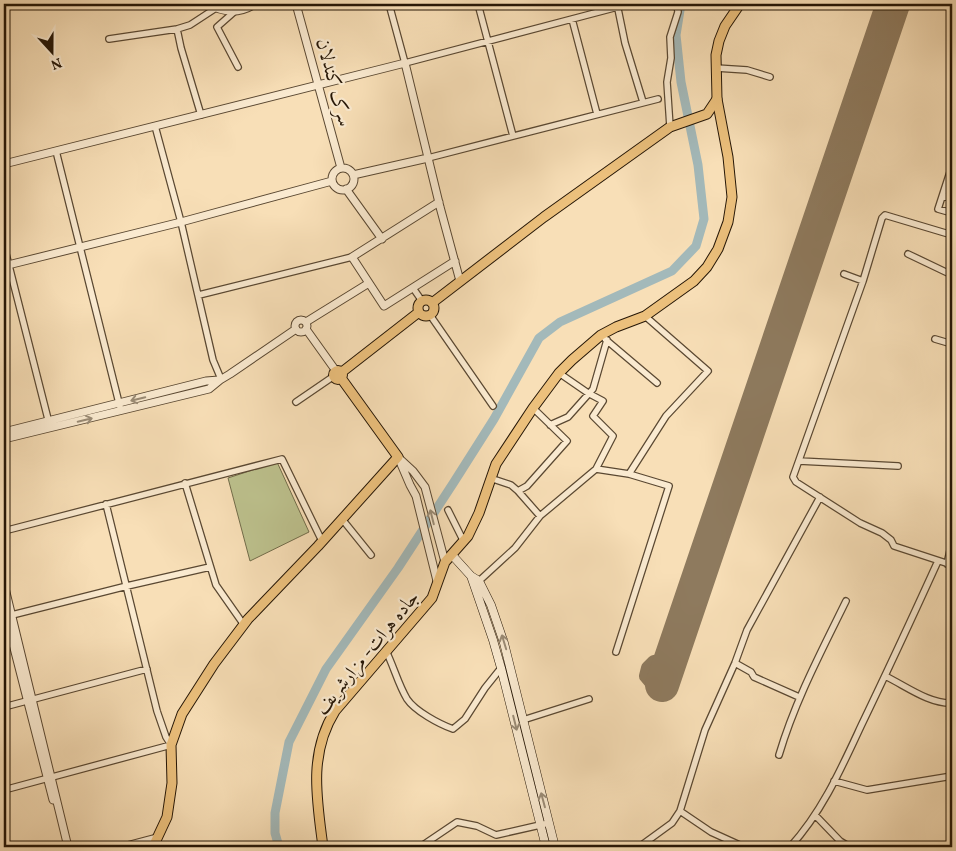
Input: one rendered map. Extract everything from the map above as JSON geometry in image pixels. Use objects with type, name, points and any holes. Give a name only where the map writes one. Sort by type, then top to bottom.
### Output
[{"type":"main road","name":"جاده هرات- مزارشریف","points":[[323,847],[316,771],[326,725],[335,711],[432,598],[437,581],[448,559],[464,542],[479,513],[496,464],[533,408],[560,372],[572,360],[604,338],[616,327],[645,316],[694,281],[707,267],[718,249],[728,222],[732,197],[729,165],[717,100],[716,55],[718,42],[725,26],[740,4]]},
{"type":"main road","points":[[432,303],[551,211],[670,127],[707,114],[717,100]]},
{"type":"main road","points":[[427,300],[432,303],[434,308],[430,315],[425,316],[419,312],[419,305],[422,301],[427,300]]},
{"type":"main road","points":[[154,847],[167,818],[172,783],[171,745],[182,714],[214,664],[244,625],[398,457],[338,374],[419,312]]},
{"type":"main road","points":[[448,559],[479,581],[491,605],[504,642],[513,698],[546,847]]},
{"type":"main road","points":[[471,576],[501,668],[523,720],[555,847]]},
{"type":"street","points":[[206,4],[234,12]]},
{"type":"street","points":[[238,67],[217,27],[234,12],[255,4]]},
{"type":"street","name":"سرک کندلان","points":[[296,4],[341,168]]},
{"type":"street","points":[[389,4],[460,281]]},
{"type":"street","points":[[478,4],[512,136]]},
{"type":"street","points":[[4,164],[405,63],[629,4]]},
{"type":"street","points":[[670,127],[667,82],[671,58],[670,37],[678,12],[677,4]]},
{"type":"street","points":[[617,6],[625,43],[643,102]]},
{"type":"street","points":[[109,39],[177,29],[190,25],[216,8]]},
{"type":"street","points":[[572,19],[597,114]]},
{"type":"street","points":[[177,29],[201,114]]},
{"type":"street","points":[[716,68],[747,70],[770,77]]},
{"type":"street","points":[[353,175],[428,158],[658,99]]},
{"type":"street","points":[[155,126],[181,222],[213,360],[220,379]]},
{"type":"street","points":[[56,151],[120,407]]},
{"type":"street","points":[[353,175],[348,170],[341,168],[333,174],[332,181],[336,187],[346,189],[382,239]]},
{"type":"street","points":[[952,171],[950,172],[938,209],[952,212]]},
{"type":"street","points":[[346,189],[351,185],[353,175]]},
{"type":"street","points":[[6,265],[181,222],[332,181]]},
{"type":"street","points":[[943,196],[952,198]]},
{"type":"street","points":[[199,295],[352,257],[439,202]]},
{"type":"street","points":[[952,236],[885,215],[882,218],[863,281],[793,477],[794,480],[860,523],[882,533],[891,540],[894,546],[950,564],[952,541]]},
{"type":"street","points":[[4,246],[6,265],[50,424]]},
{"type":"street","points":[[908,254],[952,275]]},
{"type":"street","points":[[352,257],[384,306],[455,261]]},
{"type":"street","points":[[844,274],[863,281]]},
{"type":"street","points":[[306,326],[370,283]]},
{"type":"street","points":[[413,288],[422,301]]},
{"type":"street","points":[[430,315],[493,406]]},
{"type":"street","points":[[629,474],[666,416],[708,371],[645,316]]},
{"type":"street","points":[[120,407],[160,393],[220,379],[296,329],[295,325],[298,320],[303,320],[338,374],[296,402]]},
{"type":"street","points":[[550,424],[568,418],[595,383],[604,338],[657,383]]},
{"type":"street","points":[[935,340],[952,344]]},
{"type":"street","points":[[479,581],[515,548],[540,516],[596,469],[613,436],[594,416],[603,401],[588,393],[560,372]]},
{"type":"street","points":[[4,432],[50,424],[120,407],[162,401],[209,389],[220,379]]},
{"type":"street","points":[[160,393],[162,401]]},
{"type":"street","points":[[518,491],[527,486],[566,443],[566,440],[533,408]]},
{"type":"street","points":[[4,439],[50,424]]},
{"type":"street","points":[[398,457],[425,487],[440,546],[448,559]]},
{"type":"street","points":[[398,457],[416,496],[437,581]]},
{"type":"street","points":[[4,531],[282,458],[322,541]]},
{"type":"street","points":[[799,461],[898,466]]},
{"type":"street","points":[[596,469],[629,474],[667,485],[669,489],[616,652]]},
{"type":"street","points":[[490,478],[510,485],[518,491],[540,516]]},
{"type":"street","points":[[185,483],[216,585],[244,625]]},
{"type":"street","points":[[639,847],[672,823],[680,811],[709,721],[735,663],[747,630],[820,497]]},
{"type":"street","points":[[4,790],[171,745],[166,737],[157,711],[106,504]]},
{"type":"street","points":[[448,510],[464,542]]},
{"type":"street","points":[[342,519],[371,555]]},
{"type":"street","points":[[790,847],[802,834],[824,801],[938,561]]},
{"type":"street","points":[[7,617],[127,586],[210,568]]},
{"type":"street","points":[[4,584],[7,617]]},
{"type":"street","points":[[779,755],[799,697],[846,601]]},
{"type":"street","points":[[4,609],[30,700],[67,847]]},
{"type":"street","points":[[386,652],[408,701],[435,722],[453,729],[465,719],[485,688],[501,668]]},
{"type":"street","points":[[735,663],[751,672],[754,677],[799,697]]},
{"type":"street","points":[[4,706],[147,669]]},
{"type":"street","points":[[885,676],[932,700],[945,703],[952,702]]},
{"type":"street","points":[[523,720],[589,700]]},
{"type":"street","points":[[834,781],[867,790],[952,776]]},
{"type":"street","points":[[680,811],[711,832],[744,847]]},
{"type":"street","points":[[814,815],[840,841],[850,847]]},
{"type":"street","points":[[420,847],[457,822],[477,826],[496,835],[549,823]]},
{"type":"street","points":[[120,847],[158,838]]},
{"type":"green space","points":[[277,462],[309,532],[250,561],[228,478]]},
{"type":"waterway","points":[[279,847],[275,833],[275,813],[289,742],[326,669],[398,568],[454,482],[494,419],[539,338],[560,322],[672,271],[696,246],[704,219],[698,165],[681,82],[676,35],[681,4]]},
{"type":"taxiway","points":[[880,42],[889,45]]},
{"type":"taxiway","points":[[856,82],[866,85]]},
{"type":"taxiway","points":[[662,685],[651,682],[646,676],[648,668],[654,662],[662,661],[669,664]]},
{"type":"runway","points":[[662,685],[893,4]]}]
